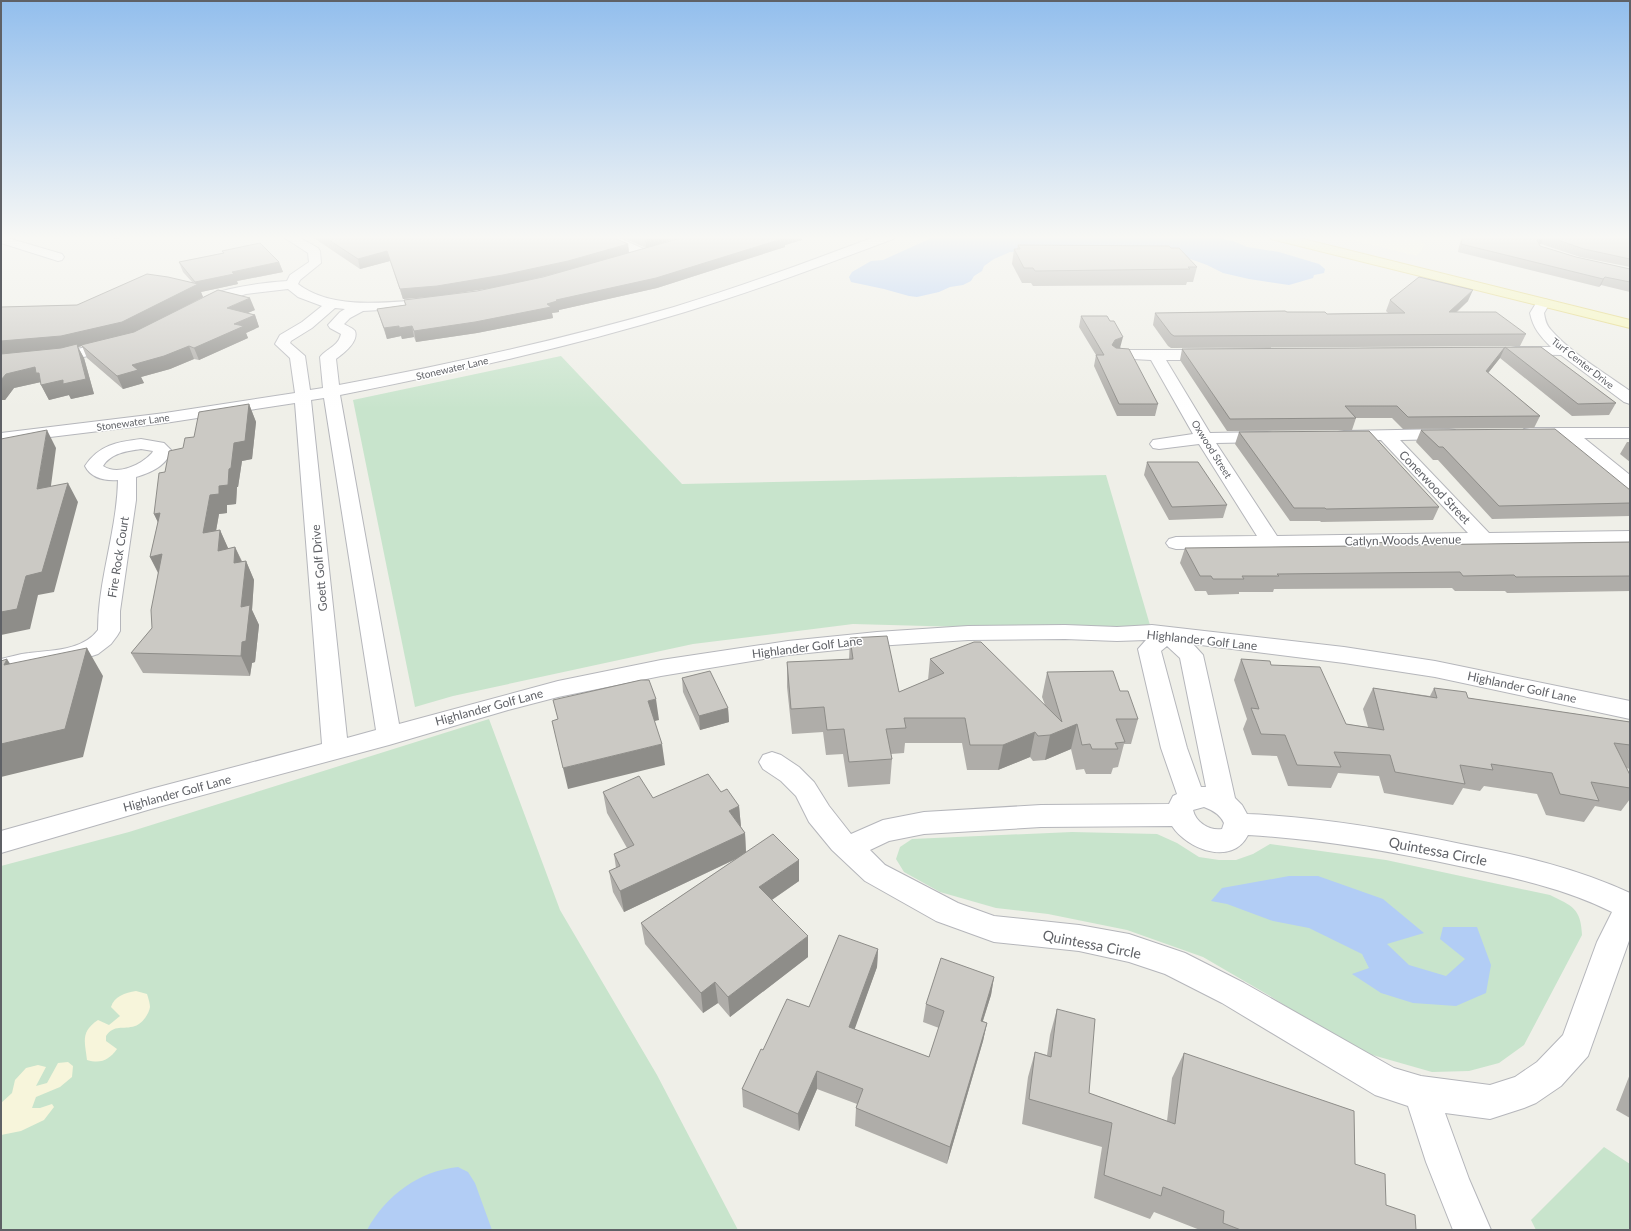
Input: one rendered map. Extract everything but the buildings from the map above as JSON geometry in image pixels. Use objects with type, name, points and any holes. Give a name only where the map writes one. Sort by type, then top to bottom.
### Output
[{"type":"main road","points":[[1505,293],[1630,324]]},
{"type":"street","points":[[192,310],[217,297],[229,293]]},
{"type":"street","points":[[298,293],[308,298],[332,304],[361,306],[410,305],[448,300]]},
{"type":"street","name":"Stonewater Lane","points":[[331,386],[409,366],[485,350],[639,312],[699,293]]},
{"type":"street","name":"Stonewater Lane","points":[[1,438],[150,420],[302,391],[456,367],[631,324],[726,293]]},
{"type":"street","name":"Turf Center Drive","points":[[1543,303],[1536,313],[1544,332],[1565,351],[1630,399]]},
{"type":"street","name":"Goett Golf Drive","points":[[332,304],[307,326],[297,356],[302,391],[335,750]]},
{"type":"street","points":[[361,306],[345,315],[335,325],[327,346],[331,386],[389,736]]},
{"type":"street","points":[[1,362],[68,356],[127,342]]},
{"type":"street","points":[[1502,351],[1565,351]]},
{"type":"street","points":[[1119,355],[1226,354]]},
{"type":"street","name":"Oxwood Street","points":[[1156,355],[1204,438],[1271,542]]},
{"type":"street","name":"Stonewater Lane","points":[[1,424],[302,391]]},
{"type":"street","points":[[1512,433],[1630,433]]},
{"type":"street","points":[[1567,433],[1630,484]]},
{"type":"street","points":[[1324,436],[1464,434]]},
{"type":"street","name":"Conerwood Street","points":[[1385,435],[1484,539]]},
{"type":"street","points":[[1159,444],[1204,438],[1286,436]]},
{"type":"street","name":"Fire Rock Court","points":[[1,667],[26,661],[72,655],[90,649],[103,639],[109,631],[109,611],[127,500],[127,473]]},
{"type":"street","name":"Catlyn Woods Avenue","points":[[1176,543],[1630,538]]},
{"type":"street","name":"Highlander Golf Lane","points":[[1,842],[158,797],[389,736],[448,718],[558,689],[661,668],[788,648],[877,639],[968,633],[1065,632],[1117,634],[1152,632],[1344,655],[1435,669],[1630,710]]},
{"type":"street","points":[[1166,634],[1191,655],[1208,732],[1237,831],[1232,837],[1225,840],[1216,841],[1196,835],[1187,828],[1182,821],[1186,806],[1170,730],[1149,650],[1166,634]]},
{"type":"street","points":[[1170,730],[1208,732]]},
{"type":"street","name":"Quintessa Circle","points":[[772,762],[790,774],[805,789],[819,814],[848,848],[875,873],[908,892],[947,912],[994,929],[1079,938],[1129,948],[1174,963],[1233,992],[1387,1083],[1421,1093],[1490,1102],[1524,1091],[1549,1074],[1576,1045],[1612,942],[1630,907],[1582,885],[1546,874],[1433,849],[1354,835],[1268,826],[1231,814]]},
{"type":"street","points":[[848,848],[883,831],[924,823],[1186,806],[1204,797],[1214,799],[1231,814]]},
{"type":"street","points":[[1421,1093],[1433,1131],[1462,1208],[1472,1230]]},
{"type":"shaded area","points":[[561,356],[682,484],[1106,475],[1152,632],[853,624],[693,644],[453,696],[415,707],[353,400]]},
{"type":"shaded area","points":[[489,719],[560,910],[657,1075],[738,1230],[1,1230],[1,866],[129,832]]},
{"type":"shaded area","points":[[1072,832],[1157,834],[1177,843],[1199,857],[1219,860],[1236,860],[1253,854],[1270,844],[1386,860],[1550,895],[1570,905],[1574,909],[1580,919],[1582,935],[1524,1045],[1499,1063],[1469,1071],[1432,1072],[1355,1050],[1270,996],[1203,957],[1127,930],[1048,914],[996,908],[940,892],[904,872],[896,859],[900,847],[912,839]]},
{"type":"shaded area","points":[[1604,1147],[1630,1164],[1630,1230],[1536,1230],[1531,1220]]},
{"type":"sand","points":[[136,991],[147,994],[148,997],[150,1007],[145,1018],[135,1026],[116,1029],[109,1032],[106,1036],[106,1041],[117,1049],[111,1056],[96,1062],[87,1060],[85,1038],[88,1029],[98,1020],[109,1025],[120,1016],[111,1007],[112,1003],[124,994]]},
{"type":"sand","points":[[68,1062],[73,1066],[72,1077],[60,1087],[36,1097],[32,1108],[40,1108],[52,1104],[54,1107],[44,1120],[21,1131],[1,1135],[1,1103],[12,1093],[15,1080],[26,1068],[38,1065],[46,1067],[36,1086],[47,1083],[58,1063]]},
{"type":"water","points":[[900,293],[933,293],[917,297]]},
{"type":"water","points":[[1289,876],[1318,876],[1383,899],[1424,933],[1387,944],[1409,965],[1446,976],[1465,959],[1440,939],[1443,927],[1477,927],[1491,965],[1486,993],[1456,1006],[1413,1003],[1381,993],[1352,974],[1369,968],[1362,954],[1309,928],[1273,921],[1227,904],[1211,901],[1222,888]]},
{"type":"water","points":[[458,1167],[468,1172],[475,1183],[492,1230],[367,1230],[384,1206],[405,1187],[417,1179],[430,1174],[444,1169]]}]
